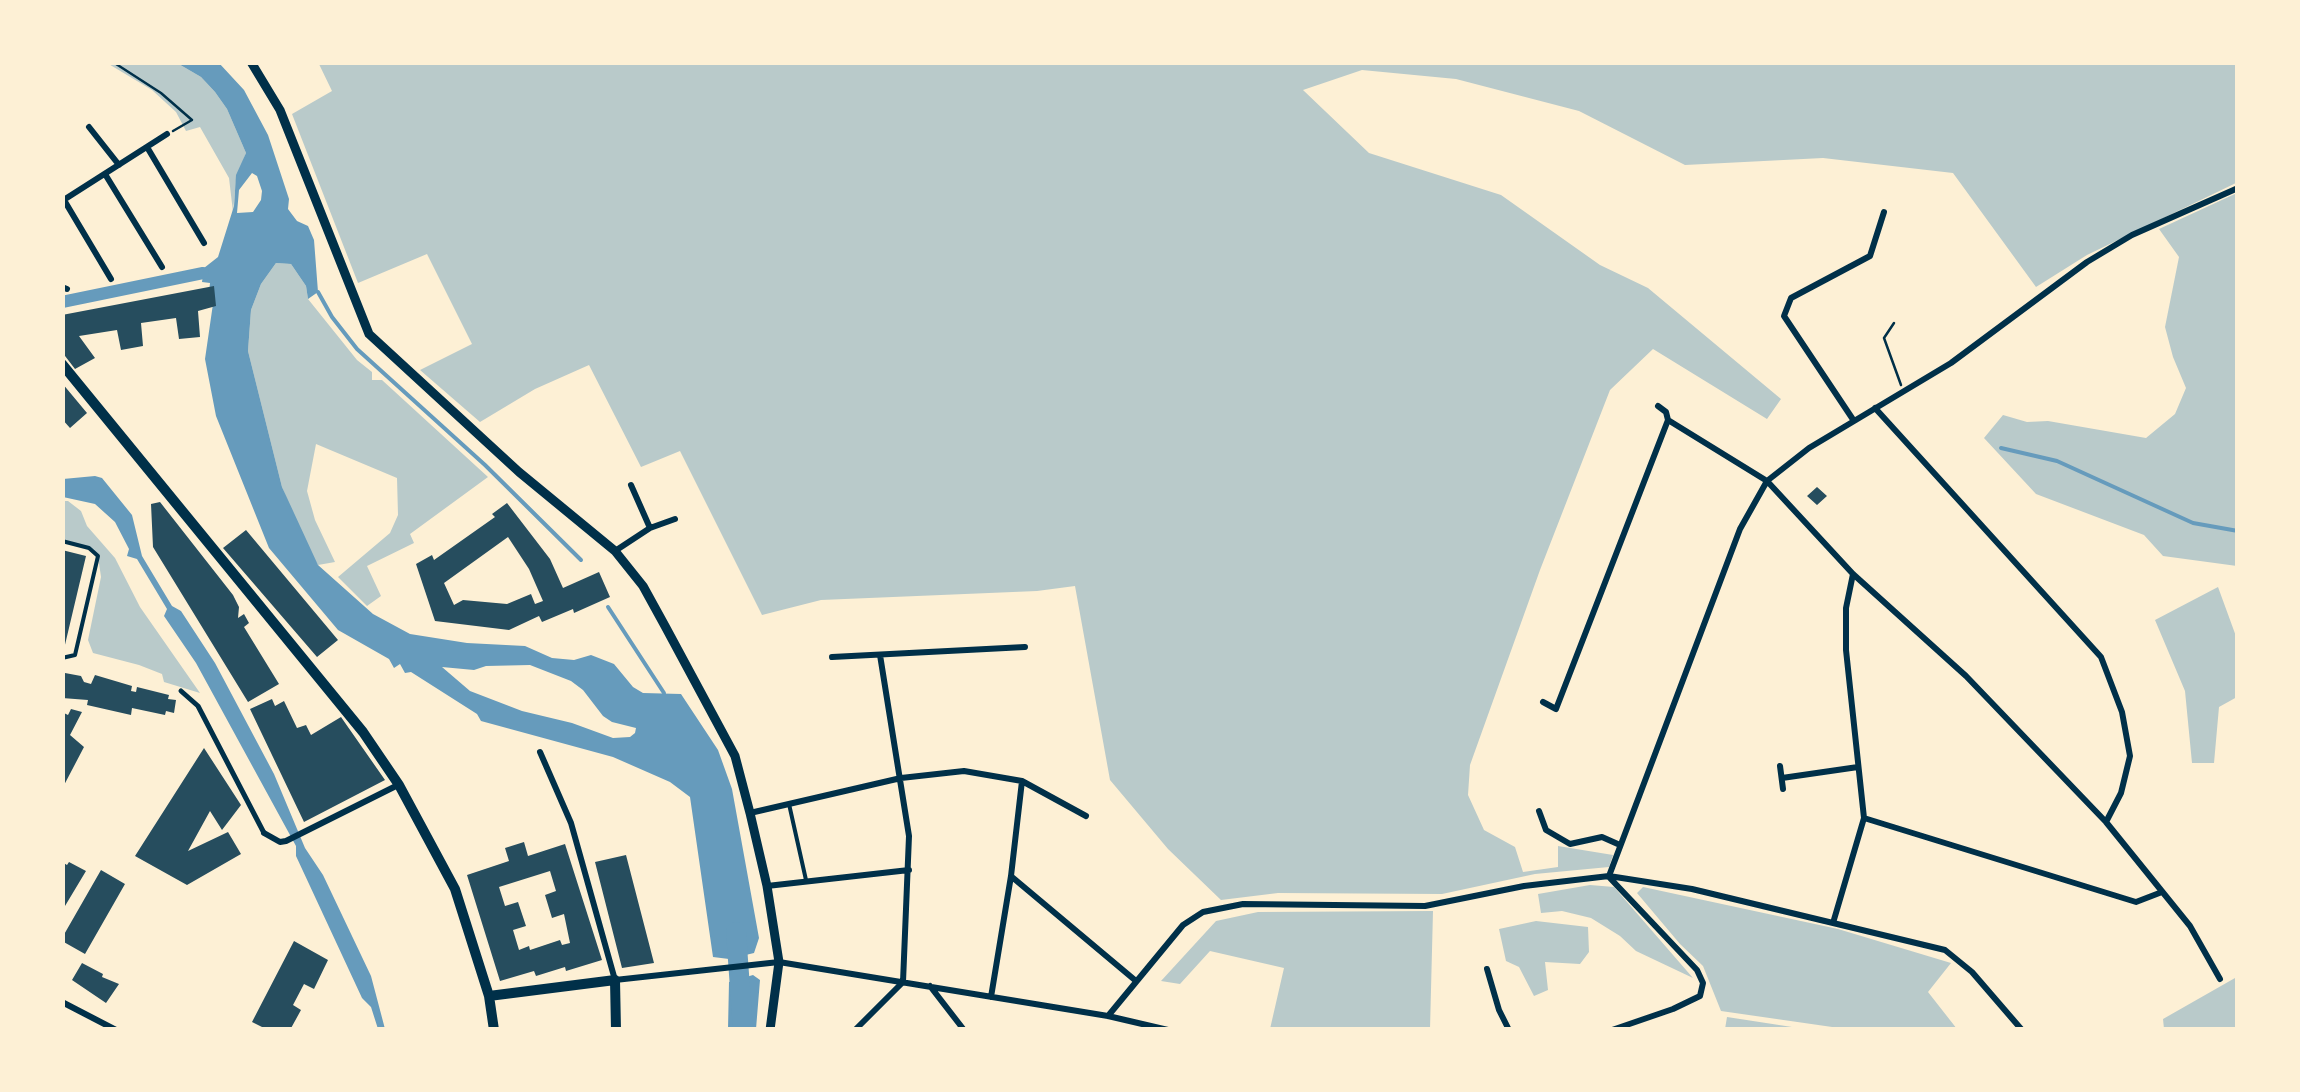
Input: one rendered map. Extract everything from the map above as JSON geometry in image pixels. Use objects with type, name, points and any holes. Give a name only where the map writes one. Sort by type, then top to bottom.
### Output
[{"type":"main road","points":[[62,364],[363,732],[400,784],[454,889],[489,996],[494,1030]]},
{"type":"main road","points":[[489,996],[616,980],[616,1030]]},
{"type":"street","points":[[251,62],[280,110],[368,334],[519,472],[614,551],[643,586],[734,756],[767,886],[775,962],[770,1030]]},
{"type":"street","points":[[90,127],[119,165]]},
{"type":"street","points":[[110,279],[64,205],[167,134]]},
{"type":"street","points":[[147,147],[204,243]]},
{"type":"street","points":[[105,174],[162,267]]},
{"type":"street","points":[[1608,876],[1740,529],[1767,481],[1809,448],[1951,363],[2086,262],[2132,235],[2238,188]]},
{"type":"street","points":[[1854,421],[1784,316],[1791,298],[1870,256],[1884,212]]},
{"type":"street","points":[[1543,702],[1556,709],[1668,420],[1666,412],[1658,406]]},
{"type":"street","points":[[1875,408],[2101,656],[2122,712],[2130,756],[2121,793],[2106,822]]},
{"type":"street","points":[[1668,420],[1767,481],[1853,574],[1966,676],[2106,822],[2190,926],[2220,980]]},
{"type":"street","points":[[630,484],[650,528]]},
{"type":"street","points":[[614,551],[650,528],[675,519]]},
{"type":"street","points":[[1833,923],[1864,818],[1846,650],[1846,608],[1853,574]]},
{"type":"street","points":[[832,657],[1025,647]]},
{"type":"street","points":[[856,1030],[902,982],[909,836],[880,655]]},
{"type":"street","points":[[181,690],[198,706],[264,833],[280,842],[400,784]]},
{"type":"street","points":[[540,752],[571,823],[616,980],[775,962],[929,985],[1168,1030]]},
{"type":"street","points":[[1780,766],[1783,789]]},
{"type":"street","points":[[1782,778],[1858,767]]},
{"type":"street","points":[[750,813],[901,778],[964,771],[1022,781],[1086,816]]},
{"type":"street","points":[[991,996],[1022,781]]},
{"type":"street","points":[[1540,811],[1546,830],[1570,844],[1602,837],[1620,845]]},
{"type":"street","points":[[1864,818],[2136,902],[2162,892]]},
{"type":"street","points":[[767,886],[909,870]]},
{"type":"street","points":[[1011,876],[1136,980]]},
{"type":"street","points":[[1608,876],[1696,970],[1703,983],[1700,996],[1612,1030]]},
{"type":"street","points":[[1108,1016],[1183,925],[1203,912],[1226,906],[1425,906],[1524,886],[1608,876],[1692,889],[1945,950],[1972,972],[2022,1030]]},
{"type":"street","points":[[1486,969],[1510,1030]]},
{"type":"street","points":[[929,985],[964,1030]]},
{"type":"street","points":[[62,1002],[116,1030]]},
{"type":"lane","points":[[62,541],[89,548],[98,556],[74,655],[62,658]]},
{"type":"lane","points":[[788,804],[806,880]]},
{"type":"path","points":[[113,62],[161,93],[192,120],[167,134]]},
{"type":"path","points":[[1894,323],[1884,338],[1903,391]]},
{"type":"shaded area","points":[[318,62],[2237,62],[2238,182],[2087,255],[2036,287],[1953,173],[1823,158],[1685,165],[1579,111],[1456,79],[1362,70],[1303,90],[1369,153],[1501,195],[1600,265],[1648,288],[1781,399],[1767,419],[1653,349],[1610,390],[1540,570],[1470,765],[1468,795],[1484,830],[1515,847],[1523,872],[1558,867],[1558,846],[1613,855],[1609,867],[1535,874],[1442,894],[1278,893],[1221,900],[1168,849],[1110,780],[1075,586],[821,600],[762,615],[680,451],[641,467],[589,365],[535,389],[480,422],[420,370],[472,344],[427,254],[358,283],[292,114],[332,91]]},
{"type":"shaded area","points":[[107,63],[177,63],[201,77],[215,92],[246,153],[236,180],[233,212],[229,178],[200,127],[186,131],[176,112],[152,90]]},
{"type":"shaded area","points":[[2237,193],[2237,566],[2163,556],[2144,535],[2036,494],[1984,438],[2003,415],[2027,422],[2048,421],[2146,438],[2175,414],[2186,388],[2165,327],[2179,257],[2159,229]]},
{"type":"shaded area","points":[[276,263],[291,264],[306,286],[308,299],[357,360],[372,372],[372,380],[382,380],[488,477],[410,534],[414,543],[367,566],[381,596],[367,606],[338,577],[390,533],[398,515],[397,478],[316,444],[307,491],[315,520],[335,562],[318,565],[305,545],[282,487],[248,351],[251,310],[261,284]]},
{"type":"shaded area","points":[[63,501],[81,511],[87,526],[115,558],[140,607],[200,693],[164,682],[162,674],[139,665],[93,653],[88,640],[101,577],[98,556],[89,548],[63,541]]},
{"type":"shaded area","points":[[2218,587],[2237,639],[2237,697],[2219,707],[2214,763],[2192,763],[2185,691],[2155,620]]},
{"type":"shaded area","points":[[1590,885],[1614,887],[1693,978],[1636,951],[1591,918],[1562,911],[1541,913],[1538,894]]},
{"type":"shaded area","points":[[1643,887],[1838,929],[1951,963],[1928,992],[1957,1029],[1846,1029],[1721,1011],[1703,966],[1637,893]]},
{"type":"shaded area","points":[[1433,911],[1430,1029],[1270,1029],[1284,968],[1210,951],[1180,984],[1161,981],[1216,921],[1258,912]]},
{"type":"shaded area","points":[[1536,921],[1588,927],[1589,952],[1580,964],[1545,962],[1548,990],[1534,996],[1519,967],[1506,961],[1499,929]]},
{"type":"shaded area","points":[[2235,978],[2237,1029],[2164,1029],[2163,1019]]},
{"type":"shaded area","points":[[1727,1017],[1792,1027],[1811,1029],[1725,1029]]},
{"type":"water","points":[[177,63],[219,63],[244,90],[268,135],[289,199],[288,209],[297,221],[308,226],[314,240],[318,292],[308,299],[306,286],[291,264],[276,263],[261,284],[251,310],[248,351],[282,487],[318,565],[373,614],[410,634],[467,643],[525,646],[552,658],[574,660],[591,655],[614,664],[643,693],[681,694],[718,750],[732,789],[759,938],[754,953],[729,959],[713,957],[690,797],[670,782],[613,757],[481,721],[477,714],[411,672],[405,673],[400,664],[394,668],[389,659],[338,630],[269,548],[216,416],[205,359],[214,297],[209,293],[210,283],[202,282],[204,268],[218,257],[234,206],[236,175],[246,153],[227,109],[201,77]],"holes":[[[252,173],[257,176],[261,200],[253,212],[237,213],[239,190]],[[530,665],[571,681],[603,716],[636,728],[635,733],[613,738],[522,711],[470,691],[442,667],[474,670]]]},
{"type":"water","points":[[102,478],[132,515],[142,556],[172,606],[181,611],[215,663],[274,774],[305,848],[323,875],[371,976],[385,1029],[378,1029],[371,1007],[362,998],[296,856],[296,846],[196,663],[164,616],[167,609],[137,559],[127,556],[129,549],[115,522],[95,504],[63,497],[63,479]]},
{"type":"water","points":[[753,975],[760,980],[756,1029],[728,1029],[729,982]]},
{"type":"building","points":[[214,286],[216,306],[198,311],[200,337],[179,339],[176,318],[141,323],[143,346],[121,350],[117,330],[79,336],[95,358],[75,369],[62,352],[62,315]]},
{"type":"building","points":[[62,383],[87,413],[70,428],[62,419]]},
{"type":"building","points":[[1817,487],[1827,496],[1817,505],[1807,496]]},
{"type":"building","points":[[160,502],[233,595],[239,607],[238,618],[244,614],[249,623],[244,627],[279,684],[248,702],[153,547],[151,504]]},
{"type":"building","points":[[507,503],[550,559],[563,588],[599,572],[610,597],[574,613],[573,609],[542,622],[539,616],[509,630],[435,621],[416,564],[432,555],[434,560],[495,517],[492,514]],"holes":[[[508,537],[529,569],[543,601],[535,604],[531,594],[507,604],[463,600],[454,605],[444,583]]]},
{"type":"building","points":[[246,530],[338,640],[317,657],[223,548]]},
{"type":"building","points":[[62,550],[86,556],[64,649],[62,648]]},
{"type":"building","points":[[65,673],[81,676],[91,684],[95,675],[132,686],[131,691],[136,692],[137,687],[169,695],[168,699],[176,700],[174,713],[166,711],[165,715],[132,708],[131,715],[87,705],[88,700],[62,698]]},
{"type":"building","points":[[272,699],[275,706],[284,701],[297,728],[306,725],[311,735],[341,717],[385,780],[304,822],[250,709]]},
{"type":"building","points":[[71,709],[82,712],[70,735],[84,747],[62,789],[62,712],[68,715]]},
{"type":"building","points":[[204,748],[241,805],[222,830],[210,811],[188,851],[228,832],[241,854],[187,885],[135,856]]},
{"type":"building","points":[[524,842],[528,856],[565,844],[602,960],[566,971],[565,967],[536,976],[534,971],[500,981],[467,875],[509,861],[505,848]],"holes":[[[550,871],[556,891],[545,895],[552,918],[564,914],[570,943],[562,945],[560,940],[519,950],[513,930],[526,926],[518,902],[505,906],[499,887]]]},
{"type":"building","points":[[626,855],[654,963],[622,968],[595,862]]},
{"type":"building","points":[[62,862],[86,871],[62,911]]},
{"type":"building","points":[[101,870],[125,884],[85,954],[62,938]]},
{"type":"building","points":[[294,941],[328,960],[314,989],[304,984],[293,1005],[301,1010],[290,1030],[268,1030],[252,1022]]},
{"type":"building","points":[[82,963],[119,984],[106,1003],[72,980]]},
{"type":"waterway","points":[[62,302],[203,273]]},
{"type":"waterway","points":[[318,292],[357,349],[485,465],[581,560]]},
{"type":"waterway","points":[[2001,448],[2057,461],[2193,523],[2238,531]]},
{"type":"waterway","points":[[608,607],[664,693]]},
{"type":"waterway","points":[[736,932],[743,1030]]}]
